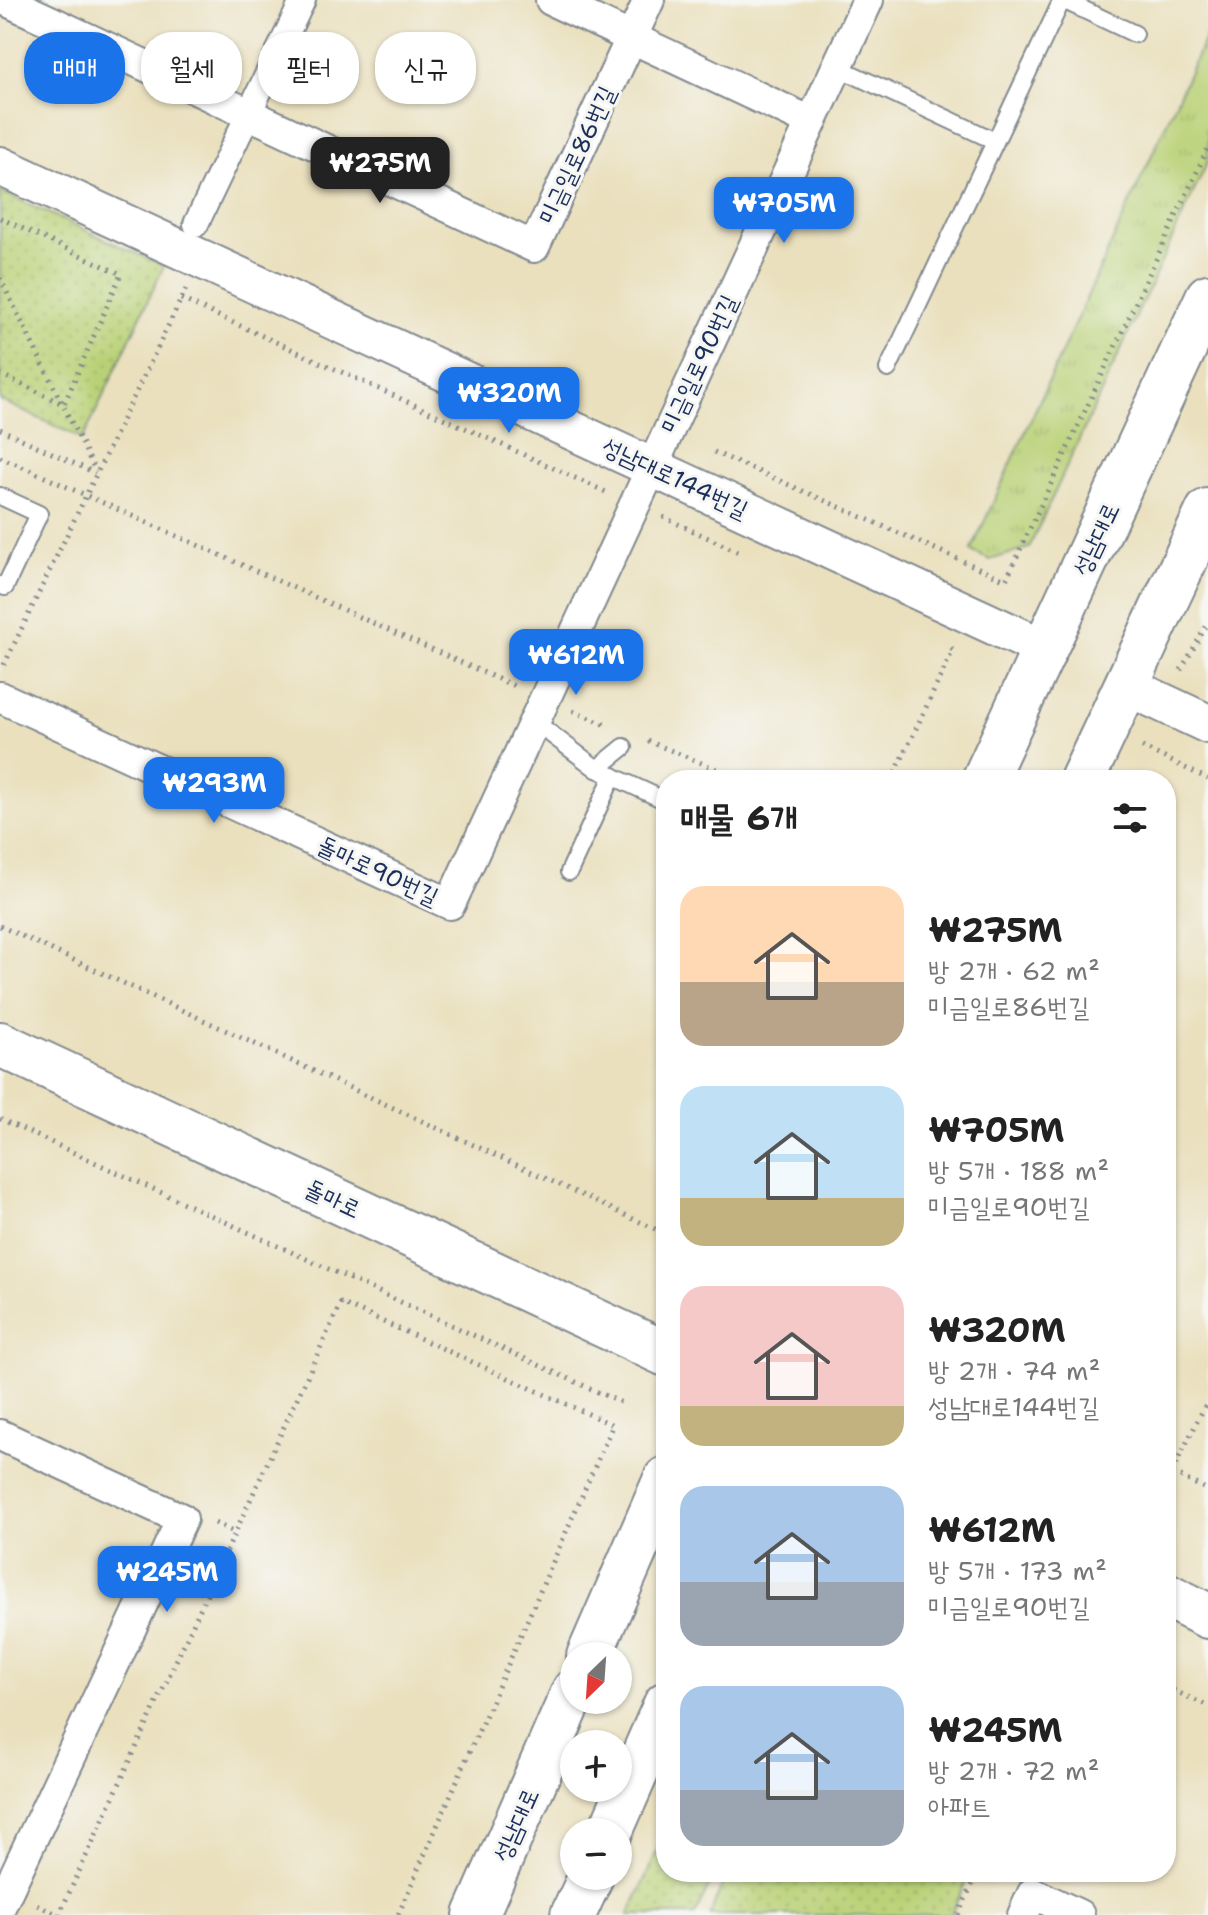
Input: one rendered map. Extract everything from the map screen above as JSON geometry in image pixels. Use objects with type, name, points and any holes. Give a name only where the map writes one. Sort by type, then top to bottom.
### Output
[{"type":"main road","name":"성남대로","points":[[989,770],[1208,297]]},
{"type":"main road","points":[[1087,770],[1208,511]]},
{"type":"main road","name":"돌마로","points":[[0,1044],[656,1349]]},
{"type":"main road","points":[[595,1642],[656,1502]]},
{"type":"main road","points":[[1176,1600],[1208,1616]]},
{"type":"main road","name":"성남대로","points":[[476,1915],[564,1714]]},
{"type":"main road","points":[[616,1818],[656,1727]]},
{"type":"main road","points":[[573,1915],[585,1890]]},
{"type":"street","points":[[5,0],[249,114]]},
{"type":"street","points":[[196,224],[303,0]]},
{"type":"street","points":[[551,0],[811,122]]},
{"type":"street","name":"미금일로86번길","points":[[249,114],[534,247],[649,0]]},
{"type":"street","name":"미금일로90번길","points":[[450,904],[868,0]]},
{"type":"street","name":"성남대로144번길","points":[[0,166],[1045,649]]},
{"type":"street","name":"돌마로90번길","points":[[7,685],[450,904]]},
{"type":"street","points":[[1127,686],[1208,724]]},
{"type":"street","points":[[0,1435],[182,1519],[0,1907]]},
{"type":"street","points":[[1023,1915],[1033,1893],[1079,1915]]},
{"type":"lane","points":[[888,369],[1062,0],[1135,34]]},
{"type":"lane","points":[[837,67],[995,141]]},
{"type":"lane","points":[[0,496],[39,514],[5,587],[0,585]]},
{"type":"lane","points":[[535,722],[597,769],[656,796]]},
{"type":"lane","points":[[597,769],[624,747]]},
{"type":"lane","points":[[569,872],[613,776]]},
{"type":"path","points":[[1006,580],[1208,148]]},
{"type":"path","points":[[0,218],[121,274],[64,404]]},
{"type":"path","points":[[0,278],[96,473]]},
{"type":"path","points":[[0,673],[187,286]]},
{"type":"path","points":[[0,374],[64,404]]},
{"type":"path","points":[[0,429],[96,473]]},
{"type":"path","points":[[0,457],[527,692]]},
{"type":"path","points":[[0,666],[7,685]]},
{"type":"path","points":[[1137,745],[1208,779]]},
{"type":"path","points":[[0,926],[656,1229]]},
{"type":"path","points":[[0,1119],[624,1404]]},
{"type":"path","points":[[59,1915],[341,1303],[613,1425],[398,1915]]},
{"type":"path","points":[[1176,1458],[1208,1400]]},
{"type":"path","points":[[1176,1474],[1208,1490]]},
{"type":"path","points":[[1176,1692],[1208,1706]]},
{"type":"path","points":[[958,1915],[973,1882]]},
{"type":"green space","points":[[1208,32],[1208,161],[1029,548],[990,560],[971,551]]},
{"type":"green space","points":[[0,191],[164,266],[83,439],[0,400]]},
{"type":"green space","points":[[656,1854],[656,1882],[711,1882],[695,1915],[629,1915]]},
{"type":"green space","points":[[723,1882],[966,1882],[951,1915],[710,1915]]}]
